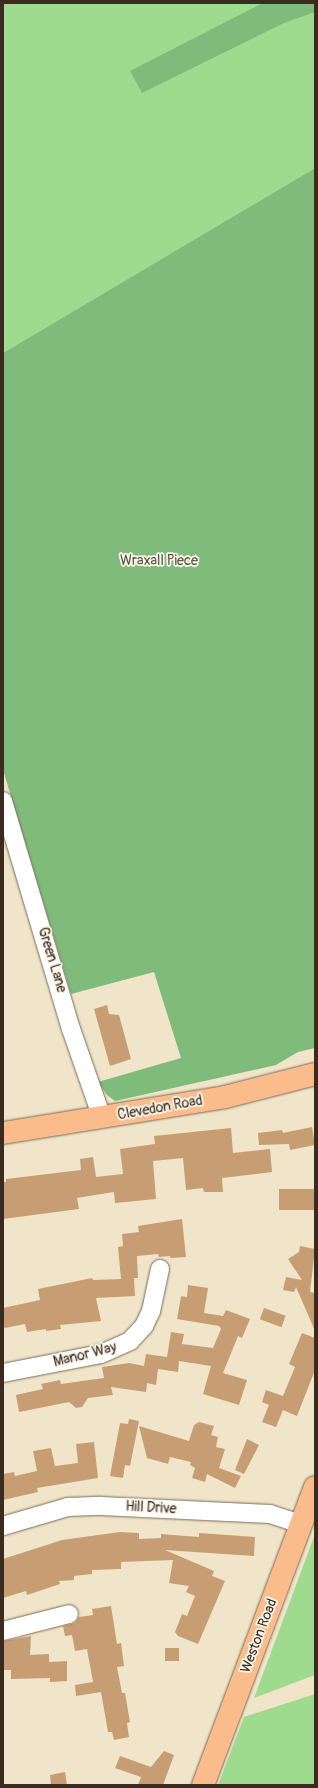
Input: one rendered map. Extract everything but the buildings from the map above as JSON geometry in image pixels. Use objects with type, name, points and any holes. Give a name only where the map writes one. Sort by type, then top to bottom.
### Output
[{"type":"main road","name":"Clevedon Road","points":[[3,1133],[225,1097],[315,1074]]},
{"type":"main road","name":"Weston Road","points":[[203,1785],[315,1487]]},
{"type":"street","name":"Green Lane","points":[[3,801],[71,1029],[102,1118]]},
{"type":"street","name":"Manor Way","points":[[3,1373],[101,1354],[123,1345],[144,1326],[162,1288],[160,1269]]},
{"type":"street","name":"Hill Drive","points":[[3,1526],[68,1507],[101,1506],[270,1514],[301,1524]]},
{"type":"street","points":[[3,1632],[38,1630],[69,1614]]},
{"type":"green space","points":[[3,3],[315,3],[315,168],[3,353]]},
{"type":"green space","points":[[263,3],[315,3],[315,12],[284,23],[142,93],[130,71]]},
{"type":"green space","name":"Wraxall Piece","points":[[315,168],[315,1048],[298,1052],[276,1065],[115,1101],[107,1095],[98,1082],[181,1058],[154,972],[71,994],[3,770],[3,353]]},
{"type":"green space","points":[[315,1534],[315,1675],[254,1698]]},
{"type":"green space","points":[[315,1694],[315,1785],[218,1785],[244,1717]]}]
